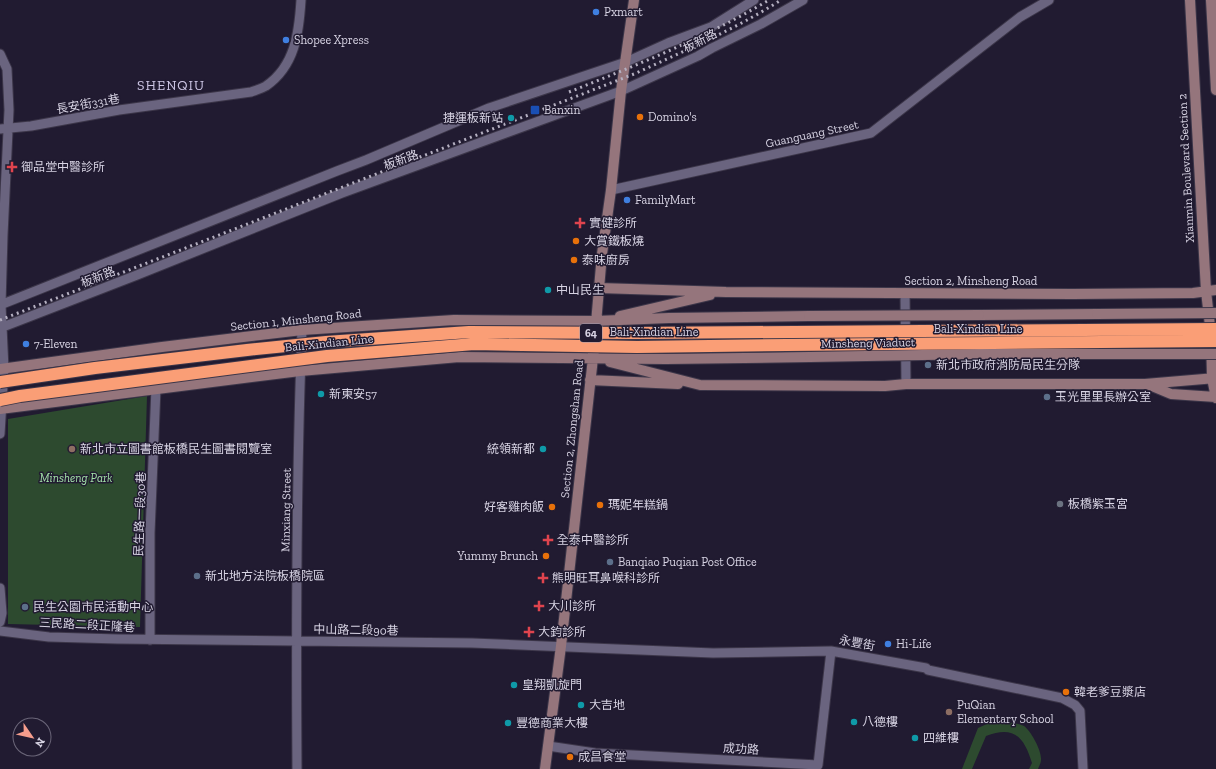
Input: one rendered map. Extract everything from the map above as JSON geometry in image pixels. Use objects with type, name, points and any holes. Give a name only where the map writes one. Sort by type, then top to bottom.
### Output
[{"type":"highway","points":[[1185,329],[1216,322]]},
{"type":"highway","name":"Bali-Xindian Line","points":[[0,382],[87,369],[247,350],[326,342],[470,332],[636,333],[1185,329],[1214,335]]},
{"type":"highway","name":"Bali-Xindian Line","points":[[1,406],[20,396],[328,356],[474,344],[637,347],[1178,342],[1214,335]]},
{"type":"highway","points":[[1178,342],[1216,348]]},
{"type":"main road","name":"Section 2, Zhongshan Road","points":[[545,769],[562,646],[593,358],[599,288],[621,91],[629,44],[634,0]]},
{"type":"main road","name":"Xianmin Boulevard Section 2","points":[[1190,0],[1214,335],[1214,378],[1216,397]]},
{"type":"main road","points":[[1211,0],[1216,90]]},
{"type":"main road","name":"Section 2, Minsheng Road","points":[[599,288],[726,292],[1073,294],[1193,292],[1211,290]]},
{"type":"main road","name":"Section 2, Minsheng Road","points":[[596,321],[726,292]]},
{"type":"main road","points":[[596,321],[809,316],[1216,313]]},
{"type":"main road","name":"Section 1, Minsheng Road","points":[[2,369],[302,330],[454,320],[596,321]]},
{"type":"main road","name":"Minsheng Viaduct","points":[[593,358],[666,359],[979,354],[1216,354]]},
{"type":"main road","points":[[1,406],[300,371],[459,357],[593,358],[700,385]]},
{"type":"main road","points":[[590,380],[700,385],[885,386],[906,384],[1145,384],[1214,378]]},
{"type":"main road","points":[[1145,384],[1171,394],[1216,397]]},
{"type":"street","name":"長安街331巷","points":[[4,128],[31,126],[119,110],[251,92],[265,86],[284,67],[290,58],[298,35],[301,0]]},
{"type":"street","name":"板新路","points":[[1,305],[322,176],[366,160],[489,108],[626,62],[668,43],[711,27],[754,0]]},
{"type":"street","name":"板新路","points":[[1,327],[342,193],[621,91],[698,56],[761,24],[803,0]]},
{"type":"street","name":"Guanguang Street","points":[[611,190],[871,133],[1020,17],[1048,0]]},
{"type":"street","points":[[0,54],[7,69],[9,110],[4,128],[0,434]]},
{"type":"street","points":[[906,293],[906,384]]},
{"type":"street","name":"Minxiang Street","points":[[296,769],[296,641],[300,371],[302,330]]},
{"type":"street","name":"民生路一段30巷","points":[[150,640],[150,533],[156,388]]},
{"type":"street","points":[[0,588],[2,613],[0,622]]},
{"type":"street","name":"三民路二段正隆巷","points":[[0,631],[49,636],[150,640]]},
{"type":"street","name":"中山路二段90巷","points":[[150,640],[472,643],[562,646]]},
{"type":"street","name":"永豐街","points":[[562,646],[713,653],[831,651],[926,668],[928,670],[1062,698],[1075,705],[1080,711],[1083,769]]},
{"type":"street","name":"成功路","points":[[548,746],[595,753],[818,765],[831,651]]},
{"type":"green space","name":"Minsheng Park","points":[[147,396],[140,627],[8,624],[8,419]]},
{"type":"green space","points":[[1001,722],[1024,726],[1030,732],[1036,742],[1041,756],[1041,762],[1038,769],[1029,769],[1032,763],[1021,740],[1011,733],[1004,732],[986,736],[972,769],[962,769],[978,728],[989,723]]},
{"type":"railway","points":[[569,92],[696,39],[769,0]]},
{"type":"railway","points":[[0,320],[634,74],[727,31],[781,0]]},
{"type":"place","name":"Pxmart","points":[[596,12]]},
{"type":"place","name":"Shopee Xpress","points":[[286,40]]},
{"type":"place","name":"Banxin","points":[[535,110]]},
{"type":"place","name":"Domino's","points":[[640,117]]},
{"type":"place","name":"捷運板新站","points":[[511,118]]},
{"type":"place","name":"御品堂中醫診所","points":[[12,167]]},
{"type":"place","name":"FamilyMart","points":[[627,200]]},
{"type":"place","name":"實健診所","points":[[580,223]]},
{"type":"place","name":"大賞鐵板燒","points":[[576,241]]},
{"type":"place","name":"泰味廚房","points":[[574,260]]},
{"type":"place","name":"中山民生","points":[[548,290]]},
{"type":"place","name":"7-Eleven","points":[[26,344]]},
{"type":"place","name":"新北市政府消防局民生分隊","points":[[928,365]]},
{"type":"place","name":"新東安57","points":[[321,394]]},
{"type":"place","name":"玉光里里長辦公室","points":[[1047,397]]},
{"type":"place","name":"新北市立圖書館板橋民生圖書閱覽室","points":[[72,449]]},
{"type":"place","name":"統領新都","points":[[543,449]]},
{"type":"place","name":"板橋紫玉宮","points":[[1060,504]]},
{"type":"place","name":"瑪妮年糕鍋","points":[[600,505]]},
{"type":"place","name":"好客雞肉飯","points":[[552,507]]},
{"type":"place","name":"全泰中醫診所","points":[[548,540]]},
{"type":"place","name":"Yummy Brunch","points":[[546,556]]},
{"type":"place","name":"Banqiao Puqian Post Office","points":[[610,562]]},
{"type":"place","name":"新北地方法院板橋院區","points":[[197,576]]},
{"type":"place","name":"熊明旺耳鼻喉科診所","points":[[543,578]]},
{"type":"place","name":"大川診所","points":[[539,606]]},
{"type":"place","name":"民生公園市民活動中心","points":[[25,607]]},
{"type":"place","name":"大鈞診所","points":[[529,632]]},
{"type":"place","name":"Hi-Life","points":[[888,644]]},
{"type":"place","name":"皇翔凱旋門","points":[[514,685]]},
{"type":"place","name":"韓老爹豆漿店","points":[[1066,692]]},
{"type":"place","name":"大吉地","points":[[581,705]]},
{"type":"place","name":"PuQian Elementary School","points":[[949,712]]},
{"type":"place","name":"八德樓","points":[[854,722]]},
{"type":"place","name":"豐德商業大樓","points":[[508,723]]},
{"type":"place","name":"四維樓","points":[[915,738]]},
{"type":"place","name":"成昌食堂","points":[[570,757]]},
{"type":"district","name":"SHENQIU","points":[[171,85]]}]
